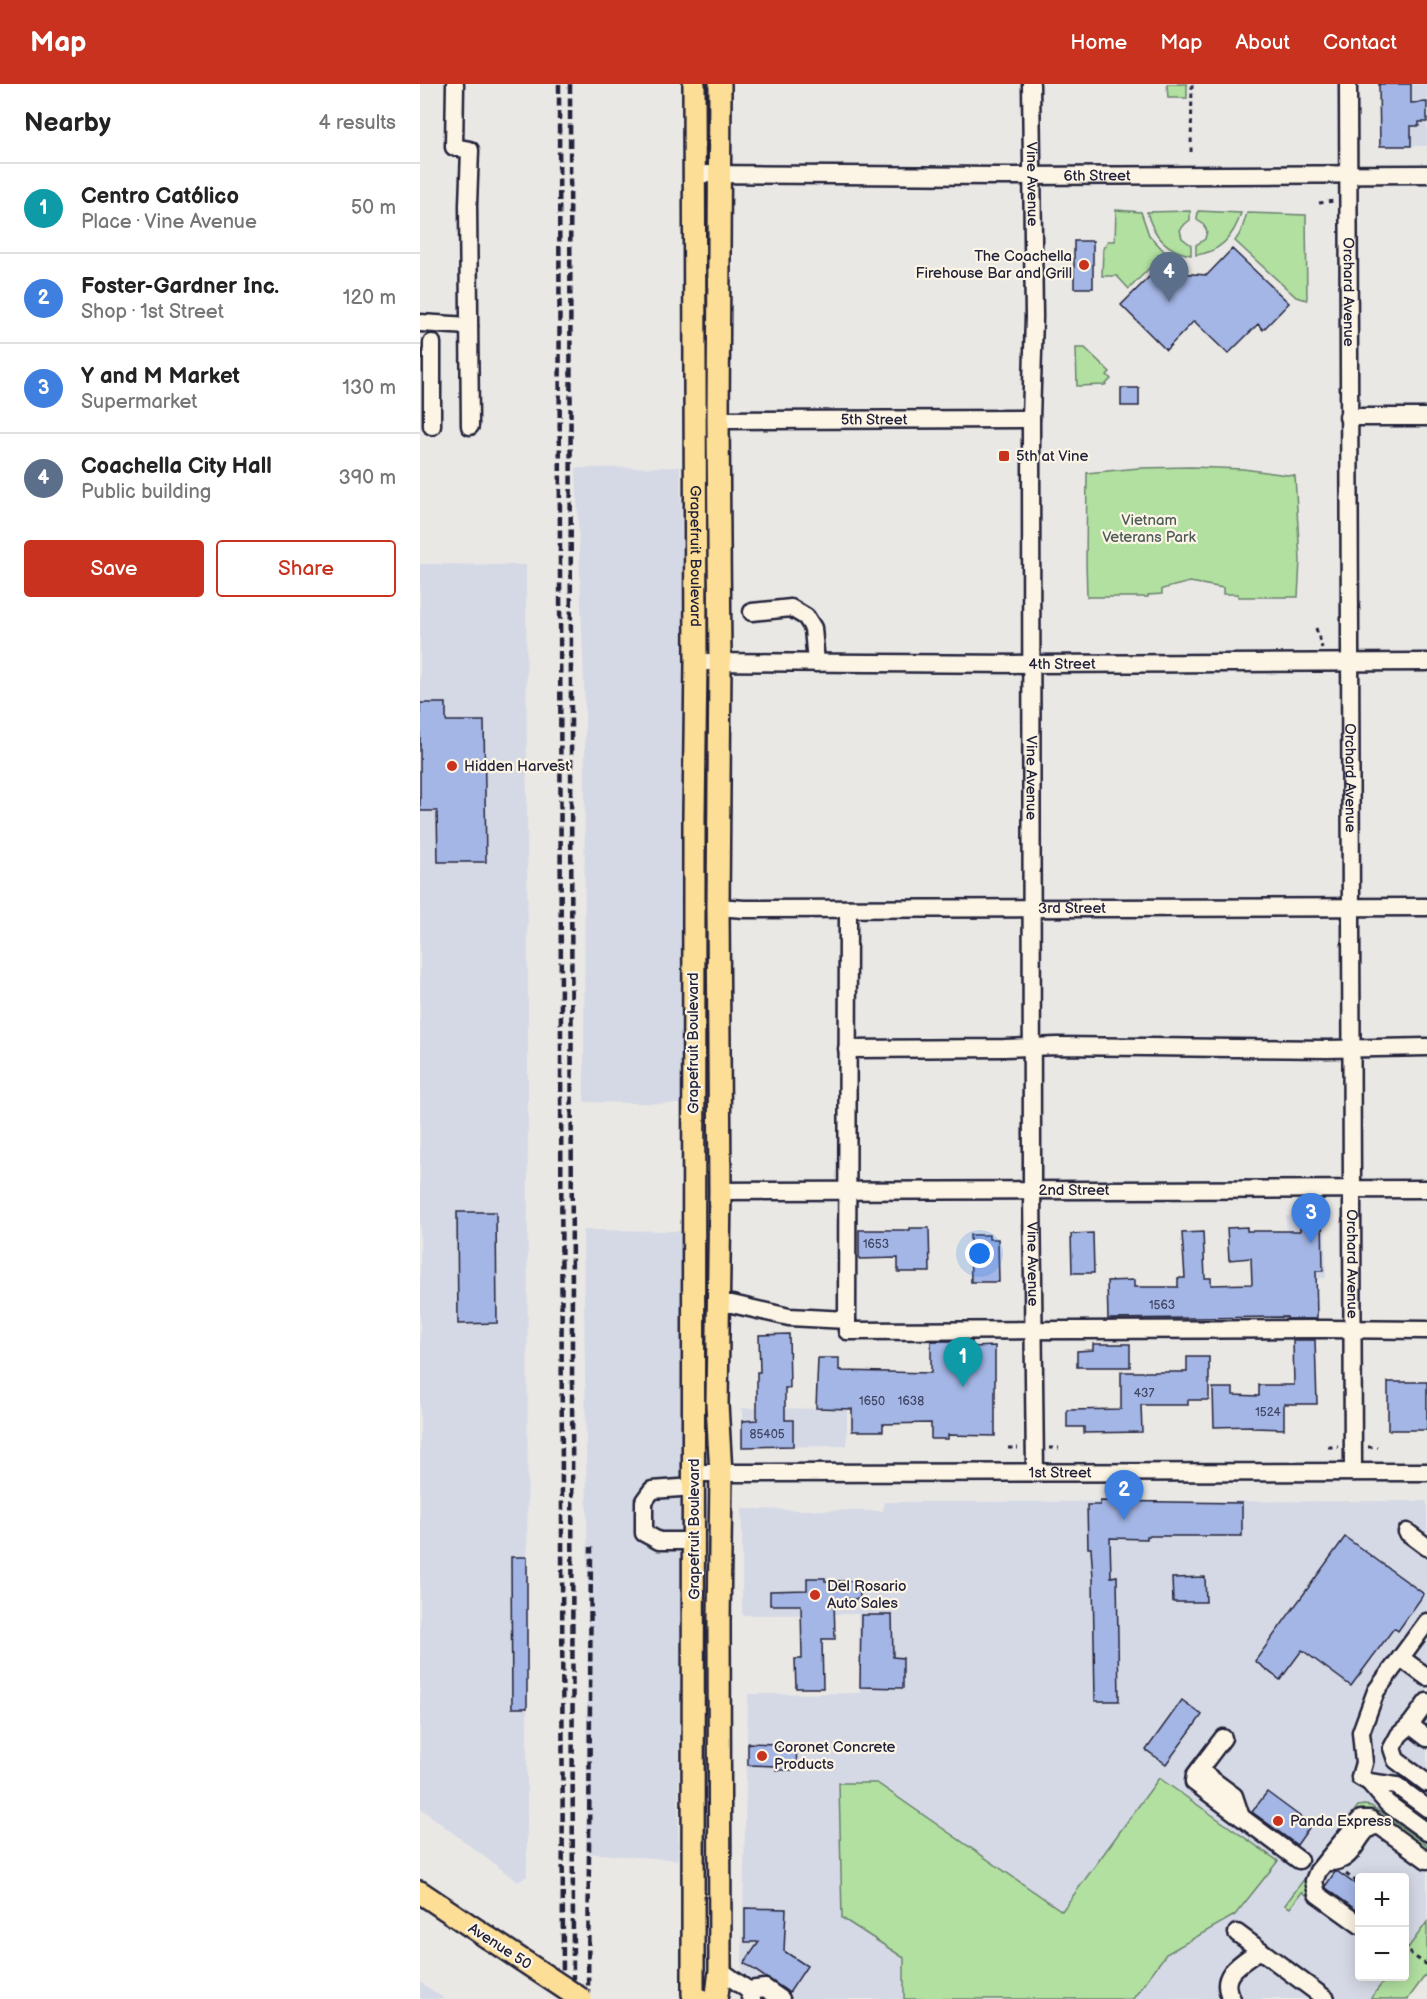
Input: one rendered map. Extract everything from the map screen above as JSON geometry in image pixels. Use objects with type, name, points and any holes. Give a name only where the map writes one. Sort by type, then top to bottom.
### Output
[{"type":"main road","name":"Grapefruit Boulevard","points":[[694,84],[696,662],[693,1994],[699,1999]]},
{"type":"main road","name":"Grapefruit Boulevard","points":[[714,1999],[717,1995],[720,1970],[720,1474],[717,1404],[720,1191],[718,420],[720,84]]},
{"type":"main road","name":"Avenue 50","points":[[420,1892],[580,1999]]},
{"type":"street","points":[[455,84],[454,147],[471,150],[468,205],[470,426]]},
{"type":"street","name":"Vine Avenue","points":[[1031,84],[1034,317],[1031,419],[1032,1191],[1035,1473]]},
{"type":"street","name":"Orchard Avenue","points":[[1348,84],[1353,1472]]},
{"type":"street","name":"6th Street","points":[[693,174],[1031,176],[1427,174]]},
{"type":"street","points":[[420,323],[469,326]]},
{"type":"street","points":[[432,343],[432,426]]},
{"type":"street","points":[[1348,417],[1427,417]]},
{"type":"street","name":"5th Street","points":[[718,420],[1031,419]]},
{"type":"street","points":[[752,612],[791,608],[806,617],[813,628],[816,663]]},
{"type":"street","name":"4th Street","points":[[696,662],[1032,664],[1427,662]]},
{"type":"street","name":"3rd Street","points":[[718,907],[744,909],[1427,907]]},
{"type":"street","points":[[848,909],[847,1331],[1427,1330]]},
{"type":"street","points":[[847,1049],[1427,1047]]},
{"type":"street","name":"2nd Street","points":[[720,1191],[1427,1190]]},
{"type":"street","points":[[719,1305],[732,1304],[789,1317],[847,1320]]},
{"type":"street","name":"1st Street","points":[[694,1541],[659,1541],[644,1533],[644,1501],[652,1490],[720,1474],[1427,1472]]},
{"type":"street","points":[[1407,1532],[1427,1547]]},
{"type":"street","points":[[1427,1622],[1376,1691],[1361,1732],[1364,1763],[1360,1777],[1369,1782],[1387,1803],[1427,1832]]},
{"type":"street","points":[[1401,1658],[1427,1677]]},
{"type":"street","points":[[1427,1702],[1410,1725],[1399,1735],[1392,1748],[1396,1760],[1427,1783]]},
{"type":"street","points":[[1410,1725],[1427,1738]]},
{"type":"street","points":[[1222,1738],[1194,1778],[1196,1784],[1299,1860]]},
{"type":"street","points":[[1369,1782],[1397,1786],[1427,1808]]},
{"type":"street","points":[[1355,1922],[1317,1894],[1314,1881],[1318,1871],[1332,1865],[1360,1820],[1370,1819],[1427,1860]]},
{"type":"street","points":[[1237,1933],[1326,1999]]},
{"type":"street","points":[[1232,1999],[1228,1994],[1226,1982],[1233,1969],[1260,1950]]},
{"type":"street","points":[[720,1970],[750,1994],[765,1988],[781,1999]]},
{"type":"path","points":[[1191,152],[1192,84]]},
{"type":"path","points":[[1319,203],[1339,201]]},
{"type":"path","points":[[1316,628],[1323,650]]},
{"type":"path","points":[[1332,1865],[1355,1881]]},
{"type":"path","points":[[1409,1949],[1411,1954],[1427,1965]]},
{"type":"shaded area","points":[[1379,84],[1427,84],[1427,146],[1380,146]]},
{"type":"shaded area","points":[[680,467],[686,709],[684,1104],[584,1102],[585,712],[576,468]]},
{"type":"shaded area","points":[[420,564],[526,565],[527,1876],[518,1882],[420,1808]]},
{"type":"shaded area","points":[[1286,1216],[1325,1216],[1326,1278],[1287,1279]]},
{"type":"shaded area","points":[[583,1230],[685,1231],[678,1860],[586,1853],[588,1589]]},
{"type":"shaded area","points":[[742,1408],[847,1409],[847,1446],[742,1447]]},
{"type":"shaded area","points":[[1427,1501],[1427,1973],[1408,1999],[1133,1999],[1166,1954],[1235,1915],[1062,1911],[921,1813],[842,1918],[904,1958],[904,1999],[741,1999],[748,1694],[860,1693],[858,1614],[742,1615],[742,1509],[883,1511],[884,1502]]},
{"type":"shaded area","points":[[420,1982],[445,1999],[420,1999]]},
{"type":"green space","points":[[1167,84],[1187,84],[1187,98],[1168,98]]},
{"type":"green space","points":[[1116,210],[1141,212],[1149,235],[1165,252],[1129,289],[1117,276],[1102,276],[1103,249],[1108,241],[1115,241]]},
{"type":"green space","points":[[1190,211],[1190,220],[1180,230],[1182,238],[1191,245],[1191,255],[1174,250],[1162,241],[1153,228],[1147,212]]},
{"type":"green space","points":[[1198,211],[1241,213],[1235,229],[1225,242],[1213,250],[1196,255],[1196,245],[1205,239],[1207,231],[1197,220]]},
{"type":"green space","points":[[1247,213],[1306,215],[1307,300],[1296,297],[1235,241],[1241,232]]},
{"type":"green space","points":[[1076,348],[1085,348],[1110,372],[1107,375],[1111,379],[1105,385],[1077,386]]},
{"type":"green space","name":"Vietnam Veterans Park","points":[[1139,468],[1243,469],[1295,476],[1300,560],[1298,597],[1238,597],[1238,594],[1223,594],[1223,588],[1190,582],[1162,589],[1162,594],[1148,595],[1148,597],[1087,597],[1087,473]]},
{"type":"green space","points":[[1159,1778],[1278,1861],[1235,1915],[1166,1954],[1133,1999],[904,1999],[904,1958],[842,1918],[839,1783],[877,1783],[1062,1911]]},
{"type":"green space","points":[[1358,1806],[1371,1806],[1427,1845],[1427,1854],[1382,1821],[1310,1878],[1355,1926],[1355,1931],[1302,1892],[1290,1908],[1285,1905]]},
{"type":"green space","points":[[1427,1922],[1427,1973],[1408,1999],[1370,1999],[1384,1981],[1409,1981],[1409,1947]]},
{"type":"building","points":[[1379,84],[1411,84],[1411,103],[1427,102],[1427,122],[1419,122],[1419,126],[1411,126],[1411,146],[1380,146]]},
{"type":"building","name":"The Coachella Firehouse Bar and Grill","points":[[1074,241],[1093,241],[1093,288],[1074,288]]},
{"type":"building","points":[[1232,249],[1289,303],[1263,330],[1258,324],[1228,354],[1194,321],[1166,350],[1121,305],[1166,260],[1178,273],[1207,275]]},
{"type":"building","points":[[1121,388],[1139,388],[1139,406],[1121,406]]},
{"type":"building","name":"Hidden Harvest","points":[[420,703],[446,703],[446,721],[484,721],[486,862],[438,862],[437,811],[420,811]]},
{"type":"building","points":[[457,1212],[496,1212],[497,1323],[458,1324]]},
{"type":"building","points":[[1300,1216],[1322,1216],[1323,1271],[1316,1271],[1317,1319],[1287,1319],[1287,1317],[1108,1319],[1107,1281],[1134,1280],[1134,1287],[1178,1287],[1178,1278],[1185,1278],[1182,1233],[1203,1232],[1205,1278],[1211,1278],[1211,1285],[1252,1284],[1251,1258],[1229,1260],[1227,1228],[1247,1227],[1247,1231],[1300,1231]]},
{"type":"building","points":[[910,1228],[929,1228],[930,1272],[898,1272],[898,1258],[859,1259],[859,1230],[910,1230]]},
{"type":"building","points":[[1093,1233],[1094,1273],[1072,1273],[1071,1234]]},
{"type":"building","points":[[970,1235],[989,1235],[989,1239],[998,1239],[999,1282],[971,1282]]},
{"type":"building","points":[[789,1334],[790,1388],[785,1388],[785,1420],[793,1420],[793,1446],[742,1447],[742,1421],[757,1420],[757,1372],[760,1372],[759,1335]]},
{"type":"building","points":[[1293,1340],[1315,1340],[1317,1404],[1284,1404],[1284,1429],[1252,1428],[1252,1426],[1214,1427],[1213,1388],[1233,1388],[1233,1395],[1259,1396],[1259,1385],[1294,1385]]},
{"type":"building","points":[[931,1341],[972,1341],[972,1347],[995,1346],[995,1436],[948,1435],[948,1439],[931,1439],[931,1423],[883,1424],[883,1431],[852,1431],[852,1409],[816,1408],[818,1358],[839,1358],[839,1370],[842,1371],[931,1373]]},
{"type":"building","points":[[1093,1344],[1130,1344],[1130,1367],[1077,1367],[1077,1351],[1093,1350]]},
{"type":"building","points":[[1187,1357],[1209,1357],[1209,1400],[1188,1400],[1188,1405],[1141,1405],[1142,1432],[1084,1433],[1084,1427],[1067,1427],[1067,1410],[1121,1409],[1121,1372],[1187,1372]]},
{"type":"building","points":[[1388,1382],[1427,1382],[1427,1430],[1388,1430]]},
{"type":"building","points":[[1100,1501],[1242,1503],[1242,1536],[1110,1538],[1111,1577],[1117,1576],[1119,1701],[1095,1701],[1093,1578],[1091,1548],[1088,1548],[1087,1505],[1100,1505]]},
{"type":"building","points":[[1345,1537],[1424,1594],[1398,1631],[1394,1628],[1351,1686],[1302,1650],[1280,1680],[1255,1661]]},
{"type":"building","points":[[511,1557],[527,1557],[527,1708],[512,1708]]},
{"type":"building","points":[[1205,1577],[1206,1602],[1173,1602],[1172,1578]]},
{"type":"building","points":[[807,1578],[825,1578],[825,1581],[859,1581],[860,1599],[834,1599],[835,1639],[822,1639],[823,1688],[796,1688],[795,1659],[802,1659],[801,1605],[770,1605],[770,1591],[807,1590]]},
{"type":"building","points":[[861,1615],[892,1615],[893,1657],[903,1658],[903,1688],[860,1687]]},
{"type":"building","points":[[1182,1700],[1202,1715],[1166,1764],[1146,1750]]},
{"type":"building","points":[[748,1743],[776,1744],[776,1747],[796,1746],[797,1770],[776,1770],[776,1766],[748,1765]]},
{"type":"building","name":"Panda Express","points":[[1267,1792],[1309,1823],[1306,1826],[1309,1828],[1297,1845],[1252,1812]]},
{"type":"building","points":[[1335,1872],[1355,1884],[1355,1909],[1326,1888]]},
{"type":"building","points":[[745,1908],[786,1909],[784,1951],[807,1966],[789,1993],[744,1963],[759,1942],[745,1942]]},
{"type":"railway","points":[[559,84],[563,1999]]},
{"type":"railway","points":[[570,84],[573,1999]]},
{"type":"railway","points":[[588,1999],[591,1547]]},
{"type":"place","name":"The Coachella Firehouse Bar and Grill","points":[[1084,265]]},
{"type":"place","name":"Coachella City Hall","points":[[1169,302]]},
{"type":"place","name":"5th at Vine","points":[[1004,456]]},
{"type":"place","name":"Hidden Harvest","points":[[452,766]]},
{"type":"place","name":"Y and M Market","points":[[1311,1243]]},
{"type":"place","name":"Centro Católico","points":[[963,1387]]},
{"type":"place","name":"Foster-Gardner Inc.","points":[[1124,1520]]},
{"type":"place","name":"Del Rosario Auto Sales","points":[[815,1595]]},
{"type":"place","name":"Coronet Concrete Products","points":[[762,1756]]},
{"type":"place","name":"Panda Express","points":[[1278,1821]]}]
